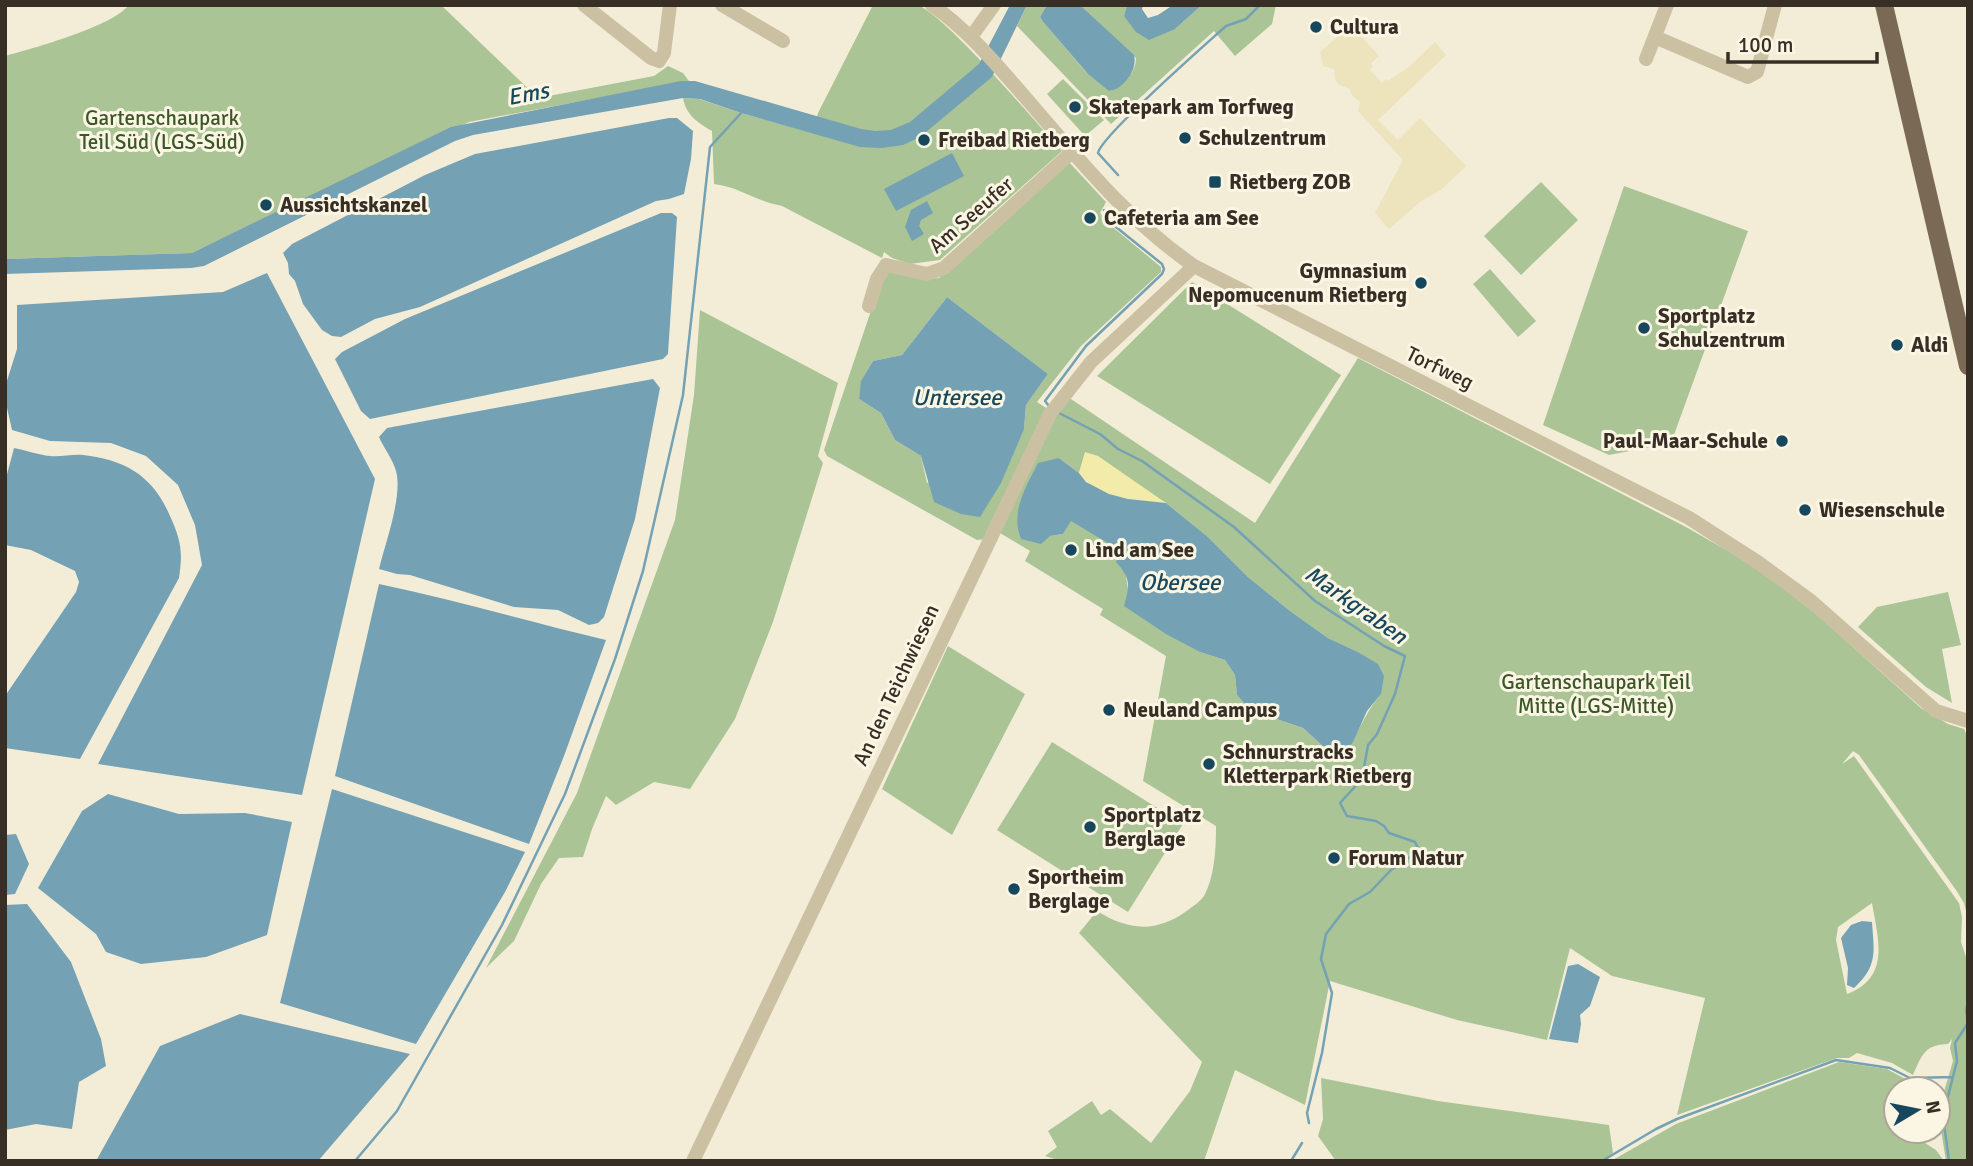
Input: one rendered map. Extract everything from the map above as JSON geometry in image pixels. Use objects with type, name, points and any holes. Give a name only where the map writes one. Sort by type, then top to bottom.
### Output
[{"type":"main road","points":[[1884,5],[1968,366]]},
{"type":"street","points":[[584,5],[651,58],[659,61],[664,53],[670,5]]},
{"type":"street","points":[[722,5],[783,41]]},
{"type":"street","name":"Torfweg","points":[[932,5],[975,39],[1100,185],[1135,220],[1194,266],[1689,518],[1759,563],[1811,601],[1936,710],[1968,721]]},
{"type":"street","points":[[975,39],[994,5]]},
{"type":"street","points":[[1655,37],[1748,77],[1757,72],[1775,5]]},
{"type":"street","points":[[1646,59],[1655,37],[1661,7]]},
{"type":"street","name":"Am Seeufer","points":[[869,306],[877,279],[886,265],[927,274],[944,268],[1072,152]]},
{"type":"street","name":"An den Teichwiesen","points":[[693,1161],[1050,414],[1090,362],[1194,266]]},
{"type":"green space","name":"Freibad Rietberg","points":[[912,4],[930,13],[1013,95],[1062,151],[940,260],[910,264],[884,252],[882,258],[782,206],[714,184],[712,131],[693,118],[683,98],[699,99],[813,133],[818,113],[873,5]]},
{"type":"green space","name":"Gartenschaupark Teil Süd (LGS-Süd)","points":[[129,5],[441,5],[538,98],[654,76],[668,66],[683,73],[689,81],[469,122],[192,253],[5,259],[5,56],[90,29]]},
{"type":"green space","points":[[1027,5],[1047,5],[1040,17],[1044,23],[1086,72],[1110,91],[1128,78],[1136,58],[1080,5],[1127,5],[1124,16],[1175,29],[1202,5],[1276,5],[1272,24],[1235,56],[1214,31],[1111,124],[1017,26]]},
{"type":"green space","name":"Skatepark am Torfweg","points":[[1063,79],[1104,120],[1085,136],[1047,94]]},
{"type":"green space","points":[[1068,161],[1106,202],[1100,213],[1109,224],[1161,267],[1161,272],[1081,346],[1037,402],[1046,408],[985,539],[977,540],[827,456],[824,450],[881,281],[888,272],[928,279],[939,278]],"holes":[[[947,297],[1048,374],[1026,405],[1024,429],[927,483],[921,456],[895,440],[881,413],[859,399],[862,380],[873,361],[902,355]]]},
{"type":"green space","points":[[1541,182],[1578,220],[1521,275],[1484,236]]},
{"type":"green space","name":"Sportplatz Schulzentrum","points":[[1624,186],[1748,231],[1671,443],[1609,455],[1543,425]]},
{"type":"green space","points":[[1490,269],[1536,321],[1518,337],[1473,284]]},
{"type":"green space","points":[[1192,282],[1341,375],[1270,484],[1097,376]]},
{"type":"green space","points":[[700,310],[838,383],[818,456],[823,463],[773,622],[735,719],[690,789],[654,782],[616,805],[606,796],[583,857],[559,858],[541,884],[514,941],[486,968],[577,793],[675,520],[694,395]]},
{"type":"green space","name":"Gartenschaupark Teil Mitte (LGS-Mitte)","points":[[1358,358],[1686,527],[1756,567],[1815,613],[1921,708],[1948,724],[1964,729],[1968,738],[1968,919],[1964,903],[1956,890],[1859,755],[1853,751],[1842,764],[1854,756],[1959,903],[1962,917],[1961,942],[1968,963],[1968,1161],[1946,1161],[1943,1145],[1952,1145],[1952,1075],[1949,1075],[1953,1061],[1950,1048],[1952,1039],[1948,1044],[1934,1046],[1925,1052],[1913,1075],[1892,1063],[1857,1053],[1849,1058],[1837,1058],[1677,1115],[1705,998],[1612,976],[1570,948],[1547,1040],[1457,1020],[1330,981],[1305,1105],[1235,1070],[1204,1161],[1061,1161],[1045,1156],[1057,1147],[1048,1131],[1092,1101],[1101,1115],[1110,1109],[1151,1143],[1190,1091],[1202,1062],[1079,933],[1097,911],[1120,923],[1143,927],[1165,923],[1197,903],[1204,896],[1211,880],[1216,826],[1143,781],[1166,656],[1100,615],[1103,609],[1025,561],[1030,551],[1000,533],[1052,420],[1068,397],[1255,523]],"holes":[[[1085,453],[1166,503],[1290,611],[1328,638],[1377,664],[1381,694],[1343,757],[1326,749],[1303,728],[1250,710],[1237,695],[1235,675],[1225,660],[1200,652],[1128,589],[1122,551],[1071,520],[1063,534],[1050,536],[1059,458],[1079,473]],[[1872,903],[1877,930],[1876,967],[1861,987],[1847,994],[1836,940],[1838,927]]]},
{"type":"green space","points":[[1948,592],[1961,645],[1942,649],[1952,703],[1926,687],[1858,627],[1877,607]]},
{"type":"green space","points":[[948,646],[1025,694],[952,835],[882,789]]},
{"type":"green space","name":"Sportplatz Berglage","points":[[1052,742],[1183,824],[1128,912],[997,830]]},
{"type":"green space","points":[[1839,1062],[1887,1069],[1898,1075],[1882,1075],[1882,1145],[1928,1145],[1944,1161],[1611,1161],[1676,1124]]},
{"type":"green space","points":[[1321,1078],[1438,1101],[1609,1125],[1613,1153],[1601,1161],[1336,1161],[1318,1136],[1323,1119]]},
{"type":"sand","points":[[1085,452],[1098,456],[1166,503],[1118,497],[1096,488],[1079,473]]},
{"type":"shaded area","points":[[1351,25],[1379,56],[1371,63],[1373,66],[1370,70],[1382,83],[1409,67],[1435,42],[1446,55],[1378,120],[1398,140],[1420,118],[1466,166],[1441,190],[1421,201],[1389,229],[1375,213],[1403,160],[1358,111],[1360,102],[1350,89],[1339,85],[1334,69],[1323,66],[1320,52]]},
{"type":"water","points":[[1010,5],[1027,5],[992,77],[920,137],[903,145],[860,147],[700,99],[683,98],[473,135],[455,141],[204,266],[5,274],[5,259],[192,253],[451,127],[681,81],[695,81],[861,129],[891,130],[910,122],[979,64]]},
{"type":"water","points":[[1047,5],[1080,5],[1134,55],[1134,66],[1129,78],[1109,91],[1088,74],[1040,17]]},
{"type":"water","points":[[1127,5],[1143,5],[1142,9],[1148,18],[1173,5],[1202,5],[1175,29],[1149,40],[1136,32],[1124,16]]},
{"type":"water","points":[[677,118],[693,131],[684,194],[656,201],[420,307],[375,319],[341,337],[332,336],[322,330],[303,304],[295,281],[289,274],[283,253],[292,244],[425,175],[475,154]]},
{"type":"water","points":[[952,153],[964,176],[896,211],[884,189]]},
{"type":"water","points":[[927,201],[933,213],[921,220],[919,226],[924,234],[912,241],[905,227],[911,210]]},
{"type":"water","points":[[661,213],[672,213],[677,217],[668,354],[663,359],[370,419],[361,411],[335,359],[342,352],[405,319]]},
{"type":"water","points":[[267,273],[375,479],[302,795],[98,764],[202,565],[195,525],[178,485],[146,456],[111,443],[50,441],[12,430],[5,399],[5,387],[17,349],[17,305],[223,292]]},
{"type":"water","name":"Untersee","points":[[947,297],[1048,374],[1026,405],[1024,429],[1001,483],[980,517],[961,514],[934,502],[921,456],[895,440],[881,413],[859,399],[861,381],[873,361],[902,355]]},
{"type":"water","points":[[653,379],[660,388],[635,519],[604,617],[598,623],[589,625],[558,610],[514,607],[410,575],[379,569],[392,520],[398,481],[393,463],[379,437],[387,428]]},
{"type":"water","points":[[14,448],[50,456],[98,457],[136,472],[163,502],[179,539],[179,578],[80,759],[5,748],[5,696],[76,592],[79,582],[75,571],[31,550],[5,545],[5,482]]},
{"type":"water","name":"Obersee","points":[[1059,458],[1086,482],[1109,494],[1166,503],[1290,611],[1328,638],[1378,664],[1384,676],[1381,694],[1367,711],[1353,742],[1342,757],[1326,749],[1303,728],[1250,710],[1237,695],[1235,675],[1225,660],[1200,652],[1166,634],[1124,606],[1128,582],[1116,562],[1121,551],[1071,521],[1063,534],[1050,536],[1041,544],[1021,539],[1018,509],[1029,481],[1038,463]]},
{"type":"water","points":[[379,584],[606,640],[529,844],[335,776]]},
{"type":"water","points":[[332,789],[525,852],[505,892],[416,1044],[280,1003]]},
{"type":"water","points":[[108,794],[179,814],[245,813],[292,822],[267,935],[206,957],[141,964],[106,952],[96,934],[38,888],[82,811]]},
{"type":"water","points":[[16,834],[29,864],[15,894],[5,895],[5,835]]},
{"type":"water","points":[[27,904],[71,962],[101,1039],[106,1066],[79,1082],[72,1129],[36,1124],[5,1130],[5,905]]},
{"type":"water","points":[[1862,921],[1872,922],[1873,958],[1867,973],[1854,988],[1847,985],[1848,968],[1841,938],[1851,925]]},
{"type":"water","points":[[1578,964],[1600,977],[1590,1006],[1580,1015],[1578,1043],[1549,1039],[1568,966]]},
{"type":"water","points":[[240,1014],[410,1054],[318,1161],[96,1161],[160,1046]]},
{"type":"waterway","name":"Markgraben","points":[[1118,175],[1098,153],[1104,143],[1156,90],[1226,26],[1246,19],[1260,5]]},
{"type":"waterway","points":[[355,1161],[397,1111],[502,925],[565,794],[615,659],[643,571],[683,395],[710,147],[742,112]]},
{"type":"waterway","name":"Markgraben","points":[[1049,406],[1045,401],[1086,346],[1162,274],[1164,269],[1162,264],[1111,223],[1104,210]]},
{"type":"waterway","name":"Markgraben","points":[[1059,413],[1100,434],[1118,449],[1142,461],[1234,527],[1315,601],[1384,646],[1405,656],[1395,694],[1377,734],[1368,745],[1362,779],[1340,803],[1347,816],[1376,821],[1389,833],[1415,842],[1418,848],[1370,892],[1349,904],[1326,934],[1321,959],[1332,993],[1322,1053],[1307,1113],[1309,1123]]},
{"type":"waterway","points":[[1949,1161],[1943,1116],[1957,1061],[1955,1043],[1968,1023],[1968,1003]]},
{"type":"waterway","points":[[1602,1161],[1677,1119],[1836,1060],[1890,1068],[1910,1078],[1953,1077]]},
{"type":"waterway","name":"Markgraben","points":[[1291,1161],[1302,1143]]},
{"type":"place","name":"Cultura","points":[[1316,27]]},
{"type":"place","name":"Skatepark am Torfweg","points":[[1075,107]]},
{"type":"place","name":"Schulzentrum","points":[[1185,138]]},
{"type":"place","name":"Freibad Rietberg","points":[[924,140]]},
{"type":"place","name":"Rietberg ZOB","points":[[1215,182]]},
{"type":"place","name":"Aussichtskanzel","points":[[266,205]]},
{"type":"place","name":"Cafeteria am See","points":[[1090,218]]},
{"type":"place","name":"Gymnasium Nepomucenum Rietberg","points":[[1421,283]]},
{"type":"place","name":"Sportplatz Schulzentrum","points":[[1644,328]]},
{"type":"place","name":"Aldi","points":[[1897,345]]},
{"type":"place","name":"Paul-Maar-Schule","points":[[1782,441]]},
{"type":"place","name":"Wiesenschule","points":[[1805,510]]},
{"type":"place","name":"Lind am See","points":[[1071,550]]},
{"type":"place","name":"Neuland Campus","points":[[1109,710]]},
{"type":"place","name":"Schnurstracks Kletterpark Rietberg","points":[[1209,764]]},
{"type":"place","name":"Sportplatz Berglage","points":[[1090,827]]},
{"type":"place","name":"Forum Natur","points":[[1334,858]]},
{"type":"place","name":"Sportheim Berglage","points":[[1014,889]]},
{"type":"water label","name":"Ems","points":[[528,94]]}]
